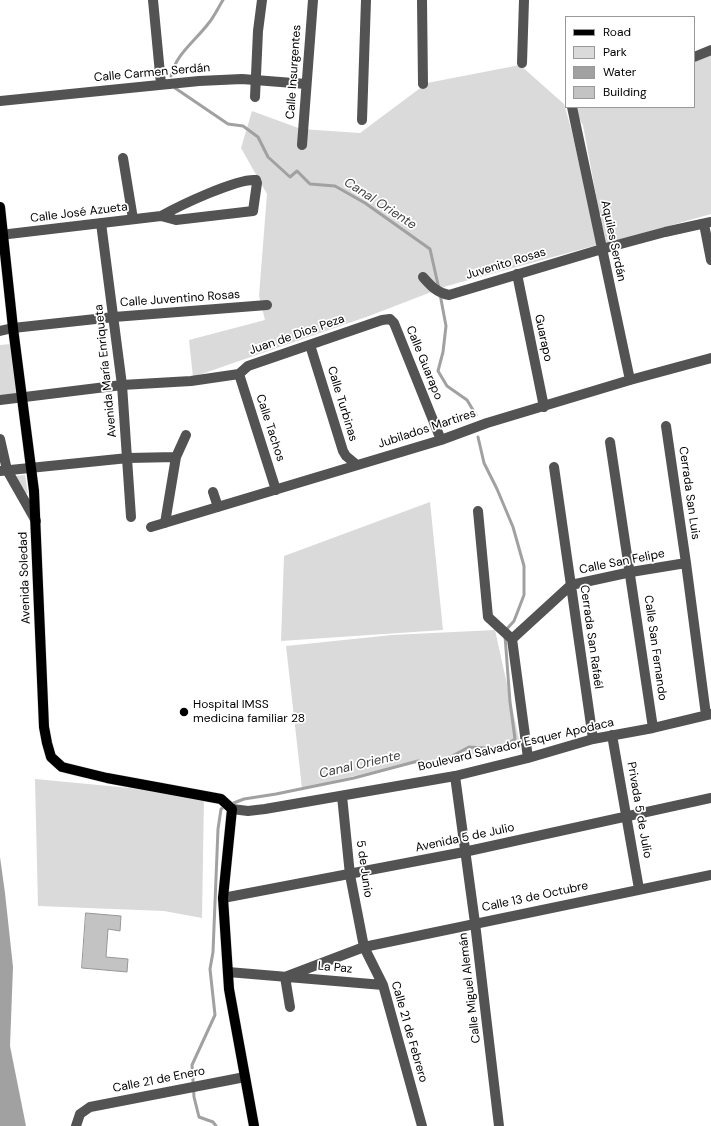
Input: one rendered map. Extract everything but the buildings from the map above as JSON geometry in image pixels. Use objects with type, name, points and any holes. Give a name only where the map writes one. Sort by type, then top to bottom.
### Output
[{"type":"main road","name":"Avenida Soledad","points":[[0,207],[13,328],[31,467],[36,521],[44,727],[51,757],[62,767],[107,778],[221,799],[232,809]]},
{"type":"main road","points":[[232,809],[223,898],[229,989],[254,1126]]},
{"type":"street","points":[[153,0],[161,84]]},
{"type":"street","points":[[255,97],[258,30],[262,0]]},
{"type":"street","name":"Calle Insurgentes","points":[[302,145],[313,0]]},
{"type":"street","points":[[362,120],[366,0]]},
{"type":"street","points":[[422,0],[423,84]]},
{"type":"street","points":[[522,63],[524,0]]},
{"type":"street","points":[[695,57],[711,50]]},
{"type":"street","name":"Calle Carmen Serdán","points":[[0,101],[161,84],[242,79],[306,84]]},
{"type":"street","name":"Aquiles Serdán","points":[[572,108],[630,380]]},
{"type":"street","points":[[123,158],[133,220]]},
{"type":"street","name":"Calle José Azueta","points":[[2,234],[161,216],[176,208],[234,184],[256,180],[257,183],[253,211],[176,220],[161,216]]},
{"type":"street","name":"Avenida María Enriqueta","points":[[101,223],[122,385],[132,518]]},
{"type":"street","points":[[708,223],[711,260]]},
{"type":"street","name":"Juvenito Rosas","points":[[423,277],[440,294],[449,295],[602,249],[665,232],[708,223]]},
{"type":"street","name":"Guarapo","points":[[517,274],[544,407]]},
{"type":"street","name":"Calle Juventino Rosas","points":[[0,331],[13,328],[114,317],[267,305]]},
{"type":"street","name":"Juan de Dios Peza","points":[[0,400],[122,385],[191,381],[239,374],[248,366],[390,319]]},
{"type":"street","name":"Calle Guarapo","points":[[390,319],[394,322],[441,440]]},
{"type":"street","name":"Calle Turbinas","points":[[310,345],[343,451],[346,456],[357,465]]},
{"type":"street","name":"Jubilados Martires","points":[[151,527],[441,440],[487,423],[630,380],[711,358]]},
{"type":"street","name":"Calle Tachos","points":[[239,374],[276,490]]},
{"type":"street","name":"Cerrada San Luis","points":[[666,426],[708,715]]},
{"type":"street","points":[[165,523],[176,457],[186,435]]},
{"type":"street","points":[[0,439],[3,471],[36,521]]},
{"type":"street","name":"Calle San Fernando","points":[[610,442],[653,728]]},
{"type":"street","points":[[3,471],[128,458],[176,457]]},
{"type":"street","name":"Cerrada San Rafaél","points":[[554,467],[593,739]]},
{"type":"street","points":[[213,492],[218,507]]},
{"type":"street","points":[[478,511],[488,617],[512,639],[528,758]]},
{"type":"street","name":"Calle San Felipe","points":[[512,639],[571,584],[630,572],[686,564]]},
{"type":"street","name":"Boulevard Salvador Esquer Apodaca","points":[[232,809],[248,811],[265,809],[455,776],[528,758],[593,739],[653,728],[708,715]]},
{"type":"street","name":"Privada 5 de Julio","points":[[612,735],[639,889]]},
{"type":"street","name":"Calle Miguel Alemán","points":[[455,776],[500,1126]]},
{"type":"street","name":"5 de Junio","points":[[342,796],[350,875],[364,947]]},
{"type":"street","name":"Avenida 5 de Julio","points":[[223,898],[350,875],[464,852],[711,798]]},
{"type":"street","name":"Calle 13 de Octubre","points":[[285,977],[364,947],[711,875]]},
{"type":"street","name":"Calle 21 de Febrero","points":[[364,947],[383,985],[422,1126]]},
{"type":"street","name":"La Paz","points":[[228,972],[383,985]]},
{"type":"street","points":[[285,977],[290,1007]]},
{"type":"street","name":"Calle 21 de Enero","points":[[76,1126],[80,1114],[90,1107],[245,1077]]},
{"type":"green space","points":[[711,53],[711,214],[605,244],[583,125],[573,108],[695,108],[695,59]]},
{"type":"green space","points":[[520,65],[564,104],[572,132],[597,245],[447,286],[369,316],[193,377],[189,340],[265,320],[259,296],[267,194],[241,148],[252,111],[301,129],[360,133],[427,83]]},
{"type":"green space","points":[[11,344],[18,393],[0,396],[0,345]]},
{"type":"green space","points":[[25,475],[28,493],[25,494],[15,476]]},
{"type":"green space","points":[[430,502],[443,630],[281,641],[284,556]]},
{"type":"green space","points":[[495,630],[521,748],[406,764],[302,788],[286,646],[392,635]]},
{"type":"green space","points":[[35,779],[204,795],[202,918],[164,911],[38,906]]},
{"type":"water","points":[[0,857],[13,967],[10,1046],[26,1126],[0,1126]]},
{"type":"waterway","name":"Canal Oriente","points":[[171,76],[173,68],[181,54],[203,30],[223,0]]},
{"type":"waterway","name":"Canal Oriente","points":[[175,88],[228,124],[243,126],[258,137],[268,157],[290,177],[297,171],[310,184],[335,186],[365,203],[430,249],[439,289]]},
{"type":"waterway","name":"Canal Oriente","points":[[440,294],[446,326],[443,352],[438,371],[447,386],[467,400],[476,415]]},
{"type":"waterway","name":"Canal Oriente","points":[[478,437],[484,463],[513,527],[524,566],[524,595],[514,621],[505,631]]},
{"type":"waterway","name":"Canal Oriente","points":[[231,804],[244,799],[354,778],[418,761],[430,764],[447,761],[454,755],[469,747],[503,747],[515,739],[510,702],[505,636]]},
{"type":"waterway","name":"Canal Oriente","points":[[216,1126],[213,1122],[199,1117],[194,1097],[192,1065],[215,1015],[210,969],[213,952],[218,829],[221,809],[226,806]]},
{"type":"place","name":"Hospital IMSS medicina familiar 28","points":[[184,712]]}]
